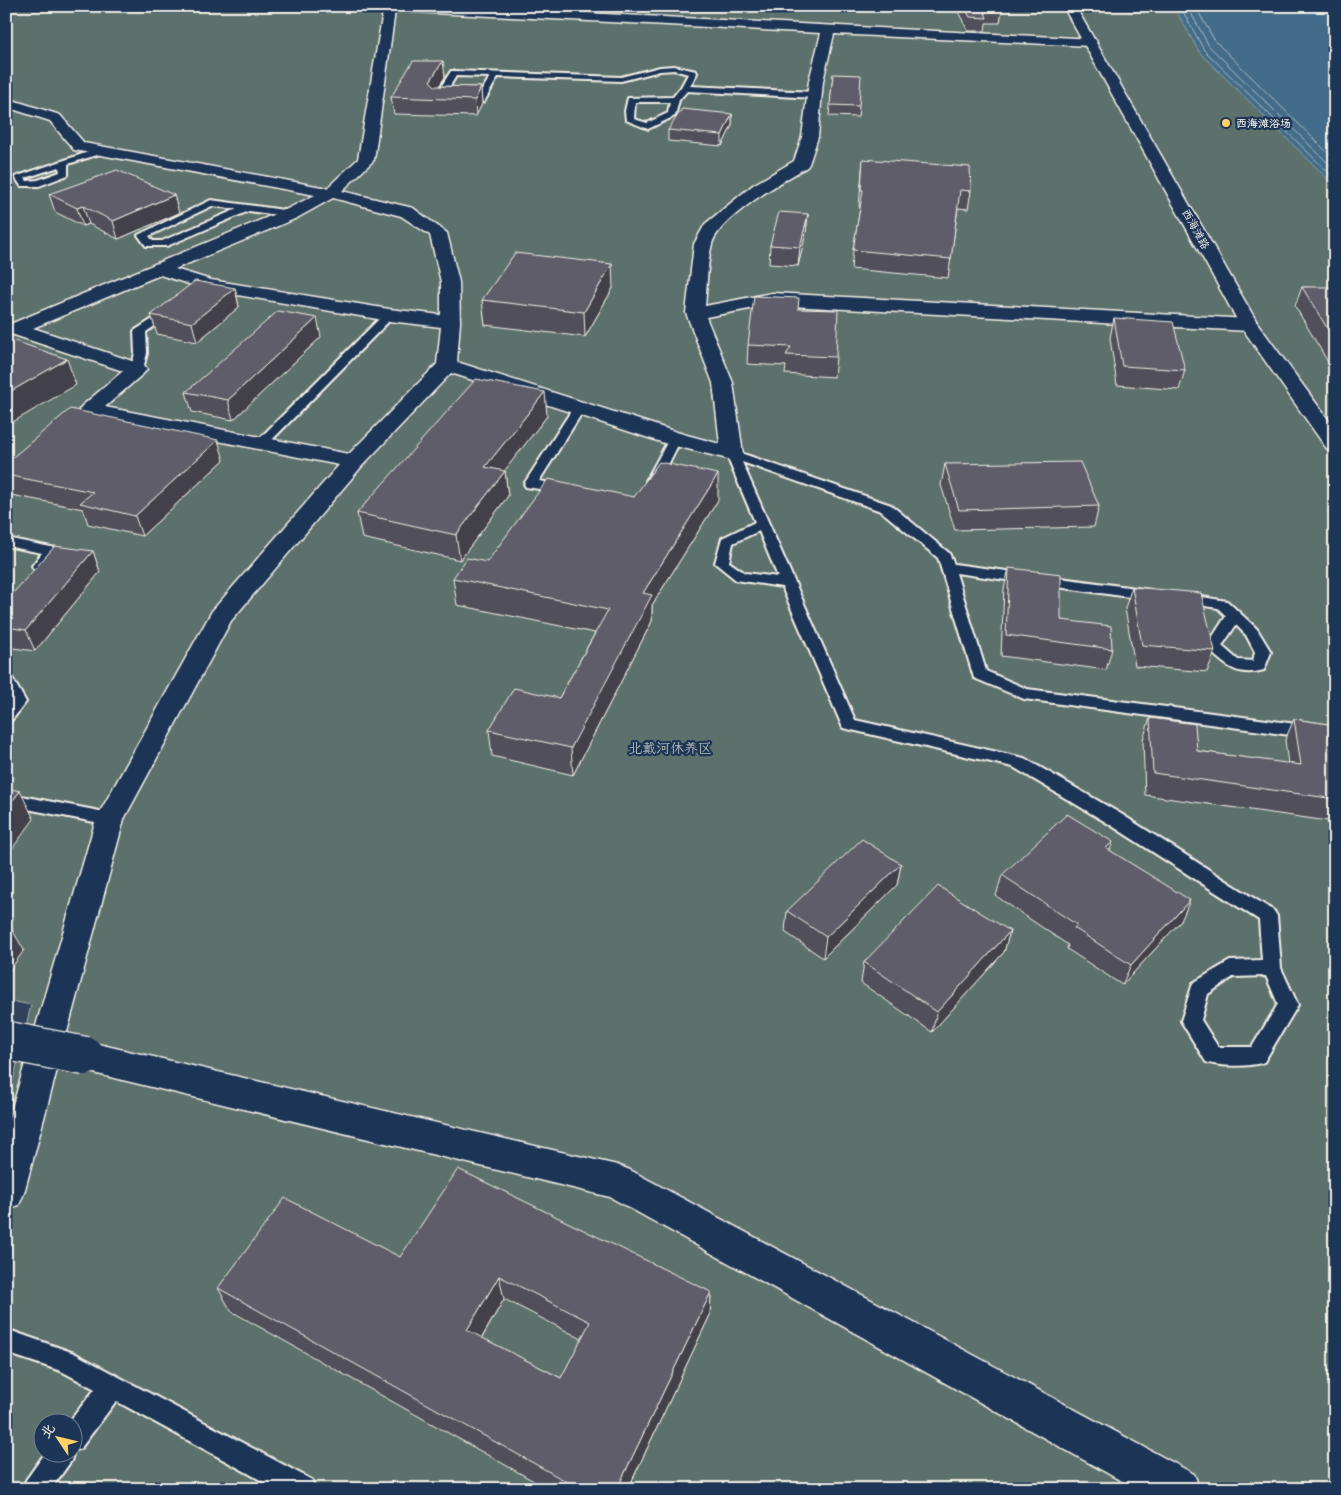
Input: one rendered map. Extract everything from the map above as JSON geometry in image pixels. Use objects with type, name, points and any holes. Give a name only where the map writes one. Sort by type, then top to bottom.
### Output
[{"type":"street","points":[[137,369],[15,329],[291,214],[332,193],[366,160],[390,6],[1090,42]]},
{"type":"street","name":"西海滩路","points":[[1069,6],[1249,325],[1335,444]]},
{"type":"street","points":[[447,365],[675,439],[732,454],[723,383],[695,313],[703,244],[711,228],[760,188],[801,164],[810,137],[815,95],[828,30]]},
{"type":"street","points":[[6,102],[55,118],[79,147],[332,193],[407,212],[438,233],[450,282],[451,322],[447,365],[354,462],[221,617],[110,820],[6,1193]]},
{"type":"street","points":[[159,269],[200,291],[451,322]]},
{"type":"street","points":[[695,313],[772,299],[1249,325]]},
{"type":"street","points":[[137,369],[85,413],[354,462]]},
{"type":"street","points":[[7,1040],[85,1056],[617,1182],[1178,1489]]},
{"type":"lane","points":[[495,75],[481,100],[438,98],[454,73],[621,79],[660,69],[674,68],[693,73],[685,88],[675,99],[672,114],[648,126],[630,120],[631,100],[675,99]]},
{"type":"lane","points":[[685,88],[815,95]]},
{"type":"lane","points":[[62,163],[100,151]]},
{"type":"lane","points":[[246,209],[163,244],[150,244],[143,235],[211,203],[291,214]]},
{"type":"lane","points":[[137,369],[141,353],[140,331],[178,306]]},
{"type":"lane","points":[[262,444],[389,315]]},
{"type":"lane","points":[[577,491],[531,484],[579,408]]},
{"type":"lane","points":[[646,494],[675,439]]},
{"type":"lane","points":[[732,454],[849,724],[1018,762],[1115,819],[1268,916],[1272,968],[1288,1005],[1257,1056],[1213,1056],[1191,1021],[1200,988],[1230,969],[1272,968]]},
{"type":"lane","points":[[732,454],[886,508],[944,556],[979,674],[1024,694],[1335,735]]},
{"type":"lane","points":[[762,524],[727,541],[722,563],[741,577],[788,582]]},
{"type":"lane","points":[[6,542],[51,551],[32,574]]},
{"type":"lane","points":[[948,568],[1222,604],[1234,616]]},
{"type":"lane","points":[[6,680],[18,702],[6,716]]},
{"type":"lane","points":[[6,799],[110,820]]},
{"type":"lane","points":[[6,1341],[66,1361],[303,1489]]},
{"type":"lane","points":[[82,1426],[112,1386]]},
{"type":"lane","points":[[35,1489],[55,1462]]},
{"type":"green space","name":"北戴河休养区","points":[[6,6],[1335,6],[1335,1489],[6,1489],[6,1098],[13,1081],[31,1005],[6,1000]]},
{"type":"water","points":[[1175,6],[1335,6],[1335,186],[1200,53]]},
{"type":"building","points":[[964,6],[1000,6],[1002,10],[984,10],[987,18],[970,17]]},
{"type":"building","points":[[413,61],[443,61],[430,81],[435,86],[481,87],[475,100],[391,97]]},
{"type":"building","points":[[833,74],[861,75],[859,106],[830,105]]},
{"type":"building","points":[[682,109],[732,114],[722,135],[668,130]]},
{"type":"building","points":[[863,159],[970,167],[971,191],[960,190],[951,259],[853,250],[863,190],[861,190]]},
{"type":"building","points":[[117,170],[174,195],[113,221],[83,206],[77,208],[49,194]]},
{"type":"building","points":[[779,212],[808,214],[800,247],[770,245]]},
{"type":"building","points":[[515,253],[612,264],[584,312],[482,300]]},
{"type":"building","points":[[195,281],[235,288],[192,323],[151,315]]},
{"type":"building","points":[[1302,287],[1334,287],[1335,341]]},
{"type":"building","points":[[754,296],[799,298],[798,309],[838,310],[836,357],[786,355],[791,347],[748,345]]},
{"type":"building","points":[[278,311],[317,318],[228,400],[186,392]]},
{"type":"building","points":[[1114,318],[1173,322],[1185,370],[1122,366]]},
{"type":"building","points":[[6,338],[67,359],[6,394]]},
{"type":"building","points":[[476,379],[545,392],[485,467],[505,471],[456,535],[357,513]]},
{"type":"building","points":[[70,409],[218,440],[135,516],[80,503],[93,492],[6,475],[6,463]]},
{"type":"building","points":[[659,462],[718,474],[643,593],[652,595],[571,748],[489,730],[514,688],[559,698],[608,610],[453,578],[467,558],[487,562],[548,479],[634,497]]},
{"type":"building","points":[[1080,462],[1099,506],[959,510],[945,464]]},
{"type":"building","points":[[55,546],[93,551],[26,630],[6,627],[6,601]]},
{"type":"building","points":[[1009,568],[1061,574],[1061,620],[1111,626],[1112,649],[1006,635]]},
{"type":"building","points":[[1132,587],[1201,593],[1215,651],[1142,645]]},
{"type":"building","points":[[1150,718],[1195,724],[1197,751],[1301,765],[1294,719],[1335,725],[1335,799],[1153,773]]},
{"type":"building","points":[[6,788],[20,791],[6,809]]},
{"type":"building","points":[[1067,814],[1113,842],[1106,848],[1190,900],[1131,965],[1074,928],[1077,925],[1002,875]]},
{"type":"building","points":[[862,839],[901,864],[826,937],[787,911]]},
{"type":"building","points":[[938,886],[1010,931],[937,1012],[864,962]]},
{"type":"building","points":[[458,1169],[711,1292],[617,1489],[580,1489],[218,1288],[285,1198],[400,1257]],"holes":[[[499,1276],[590,1322],[561,1378],[467,1330]]]},
{"type":"place","name":"西海滩浴场","points":[[1226,123]]}]
